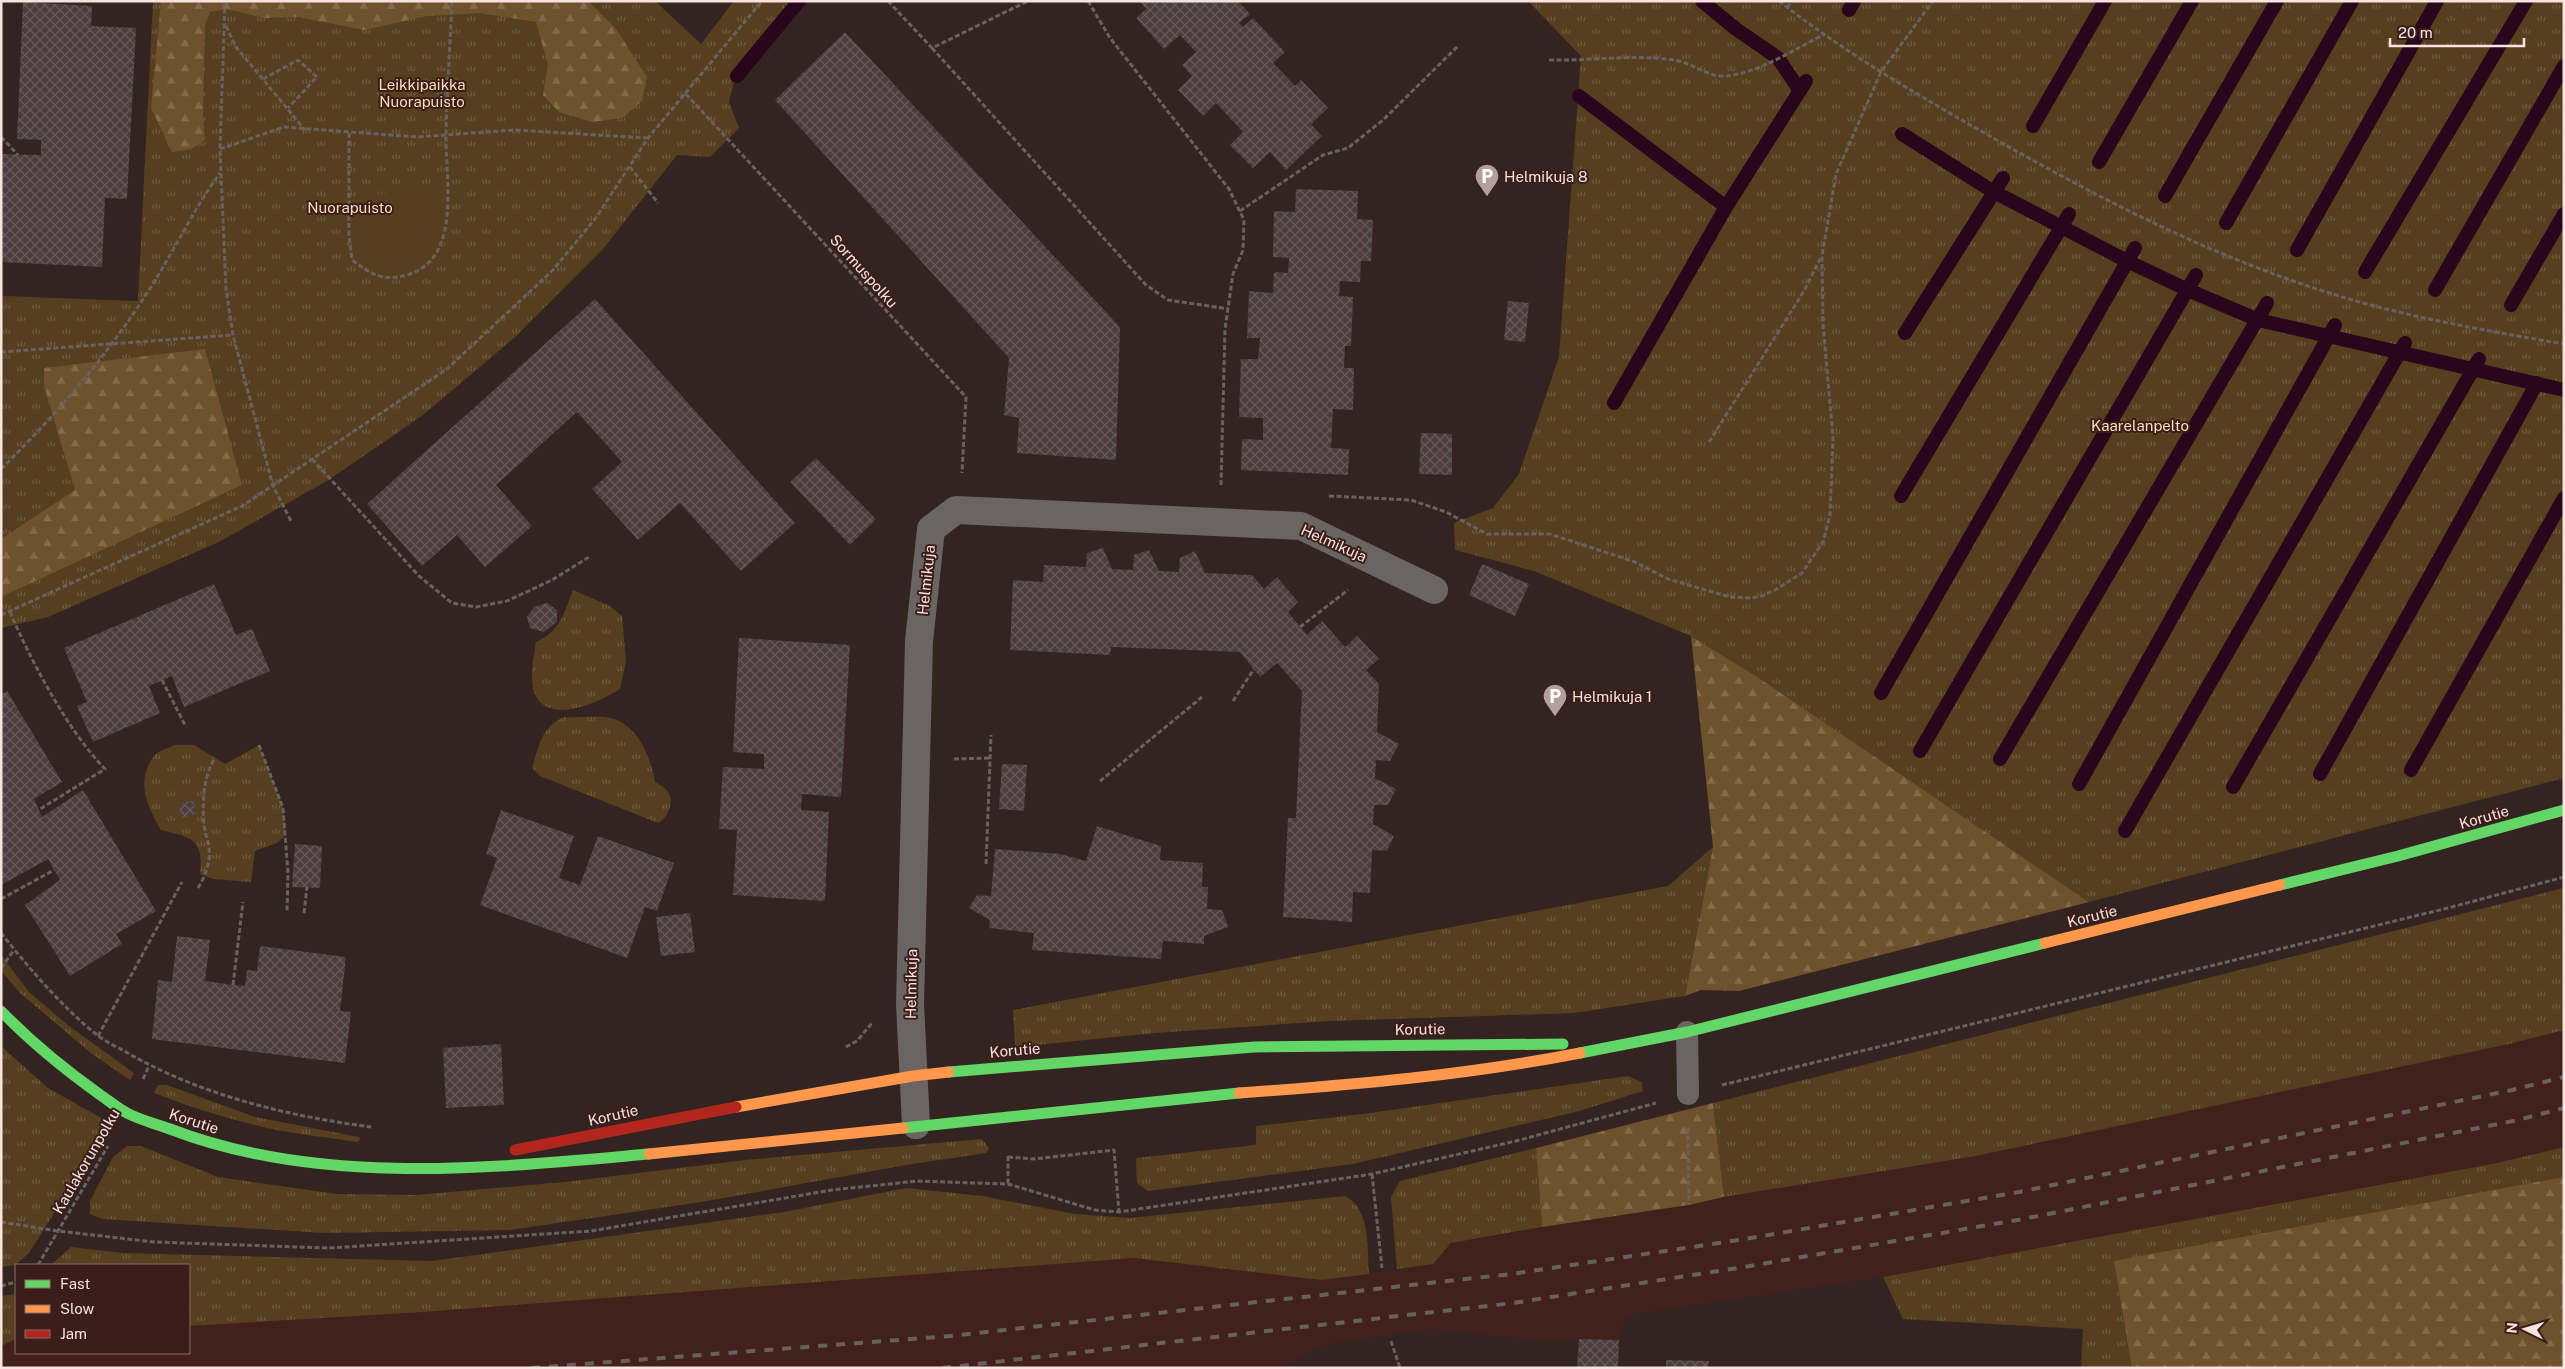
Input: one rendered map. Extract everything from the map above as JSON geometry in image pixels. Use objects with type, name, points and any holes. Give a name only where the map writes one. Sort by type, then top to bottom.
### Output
[{"type":"street","name":"Helmikuja","points":[[916,1125],[910,1027],[919,651],[931,529],[956,510],[1301,526],[1434,590]]},
{"type":"street","name":"Korutie","points":[[1,1011],[20,1032],[75,1077],[127,1114],[190,1137],[242,1152],[297,1162],[346,1167],[513,1166],[680,1151],[1235,1093],[1375,1084],[1533,1062],[1687,1032],[2398,856],[2564,810]]},
{"type":"street","name":"Korutie","points":[[415,1167],[615,1131],[656,1120],[913,1076],[1004,1066],[1254,1047],[1444,1044],[1626,1045]]},
{"type":"lane","points":[[1687,1032],[1688,1094]]},
{"type":"path","points":[[226,1],[220,149],[226,289],[233,335],[273,486],[291,521]]},
{"type":"path","points":[[349,133],[352,260],[374,276],[398,278],[419,272],[437,253],[447,227],[446,136],[452,1]]},
{"type":"path","points":[[1,615],[242,506],[447,369],[553,270],[595,219],[648,138],[762,1]]},
{"type":"path","points":[[888,1],[1146,285],[1168,300],[1229,309]]},
{"type":"path","points":[[932,48],[1028,1]]},
{"type":"path","points":[[1088,1],[1110,38],[1229,189],[1244,220],[1243,250],[1233,274],[1225,329],[1221,495]]},
{"type":"path","points":[[1779,1],[1881,72],[2055,174],[2168,231],[2256,268],[2340,296],[2431,319],[2564,344]]},
{"type":"path","points":[[1788,8],[1792,1]]},
{"type":"path","points":[[1321,496],[1412,500],[1446,512],[1488,534],[1550,534],[1635,562],[1668,580],[1730,597],[1751,598],[1762,596],[1792,580],[1812,561],[1823,542],[1830,515],[1833,436],[1823,324],[1822,256],[1836,174],[1881,72],[1933,1]]},
{"type":"path","points":[[226,25],[236,47],[306,130]]},
{"type":"path","points":[[1549,60],[1592,61],[1621,57],[1673,60],[1694,64],[1712,75],[1724,76],[1738,74],[1767,63],[1825,34]]},
{"type":"path","points":[[1240,212],[1323,156],[1348,148],[1383,120],[1458,46]]},
{"type":"path","points":[[263,79],[298,60],[317,77],[288,108]]},
{"type":"path","name":"Sormuspolku","points":[[686,94],[966,397],[962,476]]},
{"type":"path","points":[[220,149],[284,128],[417,137],[514,130],[648,138]]},
{"type":"path","points":[[1,137],[18,154]]},
{"type":"path","points":[[630,167],[658,203]]},
{"type":"path","points":[[1,469],[29,442],[113,343],[165,265],[206,192],[221,173]]},
{"type":"path","points":[[1709,442],[1804,292],[1822,256]]},
{"type":"path","points":[[1,352],[233,335]]},
{"type":"path","points":[[312,459],[419,576],[452,603],[476,607],[507,601],[552,580],[589,557]]},
{"type":"path","points":[[1300,627],[1336,600]]},
{"type":"path","points":[[10,612],[24,646],[52,693],[90,753],[105,769],[40,809]]},
{"type":"path","points":[[1233,700],[1254,669]]},
{"type":"path","points":[[162,680],[186,727]]},
{"type":"path","points":[[1100,781],[1202,697]]},
{"type":"path","points":[[986,864],[991,735]]},
{"type":"path","points":[[259,745],[283,808],[288,873],[287,911]]},
{"type":"path","points":[[198,888],[206,876],[209,849],[204,826],[204,789],[210,766],[215,758]]},
{"type":"path","points":[[952,759],[990,758]]},
{"type":"path","points":[[1,900],[54,870]]},
{"type":"path","points":[[1,1222],[58,1231],[154,1242],[329,1248],[591,1231],[832,1190],[918,1181],[1008,1184],[1095,1210],[1119,1212],[1372,1174],[1516,1140],[1688,1094],[2448,908],[2564,877]]},
{"type":"path","points":[[98,1036],[182,882]]},
{"type":"path","points":[[304,913],[306,888]]},
{"type":"path","points":[[233,985],[244,902]]},
{"type":"path","points":[[1,933],[14,950],[98,1036],[149,1066],[218,1094],[333,1122],[375,1127]]},
{"type":"path","points":[[1,968],[14,950]]},
{"type":"path","points":[[840,1051],[857,1041],[872,1025],[873,1015]]},
{"type":"path","name":"Kaulakorunpolku","points":[[39,1264],[127,1114],[149,1066]]},
{"type":"path","points":[[1688,1094],[1689,1205]]},
{"type":"path","points":[[1008,1150],[1008,1184]]},
{"type":"path","points":[[1008,1157],[1034,1159],[1114,1150],[1119,1212]]},
{"type":"path","points":[[1372,1174],[1382,1268]]},
{"type":"path","points":[[1,1286],[15,1282]]},
{"type":"path","points":[[1392,1341],[1400,1368]]},
{"type":"shaded area","points":[[2564,1013],[2564,1147],[2497,1163],[1883,1277],[1638,1313],[1627,1318],[1622,1326],[1619,1340],[1535,1340],[1433,1329],[1330,1343],[1281,1368],[1,1368],[1,1346],[15,1339],[15,1354],[190,1354],[190,1326],[1134,1258],[1321,1280],[1432,1264],[1451,1243],[1689,1205]]},
{"type":"green space","name":"Nuorapuisto","points":[[153,1],[655,1],[701,44],[734,1],[793,1],[736,73],[729,102],[739,128],[710,157],[677,155],[603,249],[514,338],[423,415],[330,479],[221,541],[48,617],[1,628],[1,296],[138,301]]},
{"type":"green space","points":[[161,1],[588,1],[616,29],[647,77],[642,101],[622,118],[592,122],[559,112],[543,95],[548,65],[536,22],[479,13],[427,16],[364,30],[298,17],[264,18],[226,9],[210,12],[205,25],[203,115],[205,140],[191,149],[172,152],[151,108]]},
{"type":"green space","name":"Kaarelanpelto","points":[[1528,1],[2564,1],[2564,778],[2089,902],[1756,676],[1691,636],[1534,571],[1455,550],[1454,523],[1493,508],[1519,474],[1559,357],[1581,56]]},
{"type":"green space","points":[[447,183],[448,221],[444,238],[439,249],[422,268],[400,278],[387,279],[371,275],[352,260],[349,199]]},
{"type":"green space","points":[[205,349],[242,485],[1,597],[1,539],[75,490],[44,386],[44,368]]},
{"type":"green space","points":[[573,590],[610,606],[622,616],[626,661],[620,689],[582,706],[555,709],[544,705],[536,696],[532,681],[532,671],[536,642],[551,633],[556,627],[564,614]]},
{"type":"green space","points":[[1691,636],[1756,676],[2089,902],[1739,991],[1701,990],[1685,996],[1713,847]]},
{"type":"green space","points":[[564,717],[611,718],[629,728],[636,735],[646,753],[655,782],[666,789],[670,796],[669,810],[661,821],[658,823],[540,776],[532,768],[542,738],[550,726]]},
{"type":"green space","points":[[175,745],[194,745],[225,764],[259,745],[283,808],[286,835],[277,843],[255,851],[251,882],[213,879],[200,874],[200,853],[197,847],[188,838],[161,830],[151,812],[144,784],[148,765],[156,754]]},
{"type":"green space","points":[[1713,847],[1685,996],[1574,1013],[1329,1021],[1155,1033],[1015,1047],[1013,1010],[1668,886]]},
{"type":"green space","points":[[2564,888],[2564,1030],[2509,1044],[1975,1156],[1724,1197],[1713,1103]]},
{"type":"green space","points":[[1,955],[29,992],[69,1026],[134,1073],[130,1080],[92,1054],[19,992],[1,970]]},
{"type":"green space","points":[[1,1046],[48,1088],[103,1119],[101,1139],[29,1253],[15,1265],[1,1267]]},
{"type":"green space","points":[[1628,1076],[1642,1082],[1643,1091],[1579,1111],[1353,1164],[1148,1191],[1137,1183],[1136,1158],[1256,1145],[1256,1126],[1363,1114]]},
{"type":"green space","points":[[158,1085],[167,1085],[255,1117],[359,1137],[360,1140],[356,1142],[293,1133],[242,1122],[197,1109],[154,1093]]},
{"type":"green space","points":[[1713,1103],[1724,1197],[1689,1205],[1542,1227],[1536,1148]]},
{"type":"green space","points":[[982,1139],[989,1148],[986,1153],[906,1165],[701,1202],[510,1230],[325,1233],[102,1219],[90,1214],[90,1201],[113,1157],[127,1146],[141,1146],[218,1177],[337,1194],[417,1195],[565,1182],[745,1160]]},
{"type":"green space","points":[[2564,1147],[2564,1368],[2081,1368],[2083,1329],[1903,1319],[1883,1277],[2497,1163]]},
{"type":"green space","points":[[1536,1148],[1542,1227],[1451,1243],[1433,1264],[1397,1269],[1391,1197],[1400,1181]]},
{"type":"green space","points":[[2564,1177],[2564,1368],[2132,1368],[2114,1261]]},
{"type":"green space","points":[[906,1188],[982,1196],[1075,1214],[1130,1218],[1345,1196],[1359,1210],[1363,1220],[1366,1230],[1369,1274],[1321,1280],[1134,1258],[422,1312],[190,1326],[190,1264],[52,1264],[71,1247],[123,1253],[432,1261],[784,1212]]},
{"type":"green space","points":[[15,1294],[15,1339],[1,1346],[1,1296]]},
{"type":"building","points":[[1139,1],[1238,1],[1250,14],[1239,23],[1243,27],[1253,18],[1285,52],[1273,63],[1295,86],[1301,80],[1328,108],[1311,124],[1322,136],[1286,170],[1270,152],[1253,168],[1230,145],[1243,132],[1216,103],[1203,116],[1178,90],[1192,76],[1182,65],[1196,52],[1180,35],[1164,49],[1136,18],[1146,9]]},
{"type":"building","points":[[23,2],[92,6],[91,26],[136,28],[127,199],[105,198],[102,267],[1,262],[1,154],[41,155],[41,140],[17,139]]},
{"type":"building","points":[[845,32],[1120,327],[1116,460],[1017,453],[1019,418],[1004,415],[1009,358],[775,100]]},
{"type":"building","points":[[1296,189],[1358,191],[1357,219],[1373,220],[1371,261],[1361,261],[1360,282],[1340,281],[1339,296],[1353,297],[1351,346],[1345,346],[1344,368],[1354,368],[1353,410],[1333,409],[1331,448],[1349,449],[1348,475],[1241,470],[1242,439],[1263,440],[1263,418],[1239,417],[1241,359],[1258,359],[1260,338],[1247,338],[1249,291],[1273,293],[1274,272],[1288,273],[1289,258],[1273,257],[1274,211],[1295,212]]},
{"type":"building","points":[[595,299],[795,523],[741,571],[680,503],[638,540],[592,489],[622,462],[577,412],[496,485],[532,526],[485,567],[457,535],[422,566],[367,504]]},
{"type":"building","points":[[1508,301],[1529,303],[1525,342],[1504,340]]},
{"type":"building","points":[[1421,433],[1452,434],[1452,475],[1419,474]]},
{"type":"building","points":[[816,458],[876,519],[850,545],[790,482]]},
{"type":"building","points":[[1103,548],[1112,569],[1133,570],[1134,555],[1149,550],[1159,571],[1179,572],[1180,558],[1195,551],[1205,573],[1252,575],[1264,589],[1277,577],[1298,602],[1288,612],[1307,635],[1322,621],[1345,647],[1357,636],[1379,659],[1366,670],[1379,684],[1377,732],[1399,744],[1390,761],[1376,760],[1375,778],[1396,789],[1388,805],[1374,805],[1373,824],[1394,836],[1387,851],[1372,850],[1370,893],[1353,892],[1352,922],[1283,917],[1288,818],[1296,818],[1302,691],[1277,663],[1260,677],[1240,652],[1111,647],[1110,655],[1010,650],[1013,580],[1043,582],[1044,565],[1086,567],[1087,553]]},
{"type":"building","points":[[1482,564],[1529,584],[1515,616],[1469,595]]},
{"type":"building","points":[[214,584],[236,635],[252,629],[270,671],[184,707],[172,676],[149,686],[160,713],[93,742],[77,706],[87,702],[64,648]]},
{"type":"building","points":[[547,603],[557,610],[557,622],[544,632],[530,628],[527,617],[534,607]]},
{"type":"building","points":[[739,638],[850,645],[841,797],[802,794],[801,810],[829,812],[825,901],[733,895],[737,830],[719,829],[723,767],[764,769],[764,754],[733,752]]},
{"type":"building","points":[[7,691],[62,782],[34,799],[42,817],[83,790],[156,911],[116,934],[122,944],[70,976],[25,905],[60,880],[48,859],[1,885],[1,694]]},
{"type":"building","points":[[1002,764],[1027,765],[1024,811],[999,809]]},
{"type":"building","points":[[193,800],[197,813],[183,818],[178,805]]},
{"type":"building","points":[[501,810],[574,836],[559,878],[580,885],[598,836],[674,863],[657,911],[645,907],[627,958],[480,905],[497,858],[486,854]]},
{"type":"building","points":[[1097,826],[1161,846],[1160,860],[1203,863],[1202,887],[1208,887],[1207,909],[1222,910],[1228,927],[1204,936],[1204,944],[1163,941],[1161,959],[1032,950],[1034,933],[989,928],[990,920],[969,908],[977,895],[991,896],[995,849],[1060,854],[1086,861]]},
{"type":"building","points":[[295,844],[322,846],[320,888],[292,887]]},
{"type":"building","points":[[690,913],[695,952],[661,956],[656,917]]},
{"type":"building","points":[[177,936],[210,940],[205,981],[233,985],[245,986],[247,970],[257,971],[260,946],[346,957],[340,1011],[351,1012],[345,1063],[152,1039],[158,980],[172,982]]},
{"type":"building","points":[[501,1044],[504,1105],[446,1108],[443,1048]]},
{"type":"building","points":[[1579,1339],[1619,1340],[1618,1368],[1577,1368]]},
{"type":"building","points":[[1666,1360],[1709,1361],[1708,1368],[1666,1368]]},
{"type":"waterway","points":[[737,76],[799,1]]},
{"type":"waterway","points":[[1702,1],[1736,29],[1778,58],[1800,91]]},
{"type":"waterway","points":[[1849,10],[1854,1]]},
{"type":"waterway","points":[[2033,126],[2105,1]]},
{"type":"waterway","points":[[2099,162],[2192,1]]},
{"type":"waterway","points":[[2165,196],[2277,1]]},
{"type":"waterway","points":[[2226,223],[2352,1]]},
{"type":"waterway","points":[[2297,250],[2437,1]]},
{"type":"waterway","points":[[2365,272],[2526,1]]},
{"type":"waterway","points":[[2435,290],[2564,66]]},
{"type":"waterway","points":[[1614,403],[1726,207],[1806,81]]},
{"type":"waterway","points":[[1579,96],[1726,207]]},
{"type":"waterway","points":[[1902,134],[1994,192],[2127,261],[2258,320],[2564,390]]},
{"type":"waterway","points":[[1905,333],[2003,178]]},
{"type":"waterway","points":[[1901,496],[2069,214]]},
{"type":"waterway","points":[[2511,305],[2564,214]]},
{"type":"waterway","points":[[1881,693],[2135,248]]},
{"type":"waterway","points":[[1920,751],[2196,275]]},
{"type":"waterway","points":[[2000,759],[2267,303]]},
{"type":"waterway","points":[[2079,784],[2335,325]]},
{"type":"waterway","points":[[2125,831],[2405,343]]},
{"type":"waterway","points":[[2233,787],[2479,359]]},
{"type":"waterway","points":[[2320,774],[2537,383]]},
{"type":"waterway","points":[[2411,770],[2564,498]]},
{"type":"railway","points":[[531,1368],[950,1336],[1511,1274],[1739,1240],[2019,1192],[2512,1090],[2564,1077]]},
{"type":"railway","points":[[942,1368],[1513,1303],[1744,1267],[2023,1219],[2518,1120],[2564,1108]]},
{"type":"traffic: fast","points":[[2280,885],[2398,856],[2564,810]]},
{"type":"traffic: fast","points":[[1580,1053],[1687,1032],[2045,943]]},
{"type":"traffic: fast","points":[[1,1011],[24,1034],[61,1065],[123,1111],[148,1122],[227,1147],[286,1159],[346,1166],[407,1168],[468,1168],[649,1154]]},
{"type":"traffic: fast","points":[[949,1072],[1254,1047],[1563,1044]]},
{"type":"traffic: fast","points":[[903,1128],[1239,1093]]},
{"type":"traffic: slow","points":[[2045,943],[2280,885]]},
{"type":"traffic: slow","points":[[1239,1093],[1453,1073],[1580,1053]]},
{"type":"traffic: slow","points":[[736,1107],[913,1076],[949,1072]]},
{"type":"traffic: slow","points":[[649,1154],[903,1128]]},
{"type":"traffic: jam","points":[[515,1150],[736,1107]]},
{"type":"place","name":"Helmikuja 8","points":[[1487,197]]},
{"type":"place","name":"Helmikuja 1","points":[[1555,717]]},
{"type":"park label","name":"Leikkipaikka Nuorapuisto","points":[[422,92]]}]
